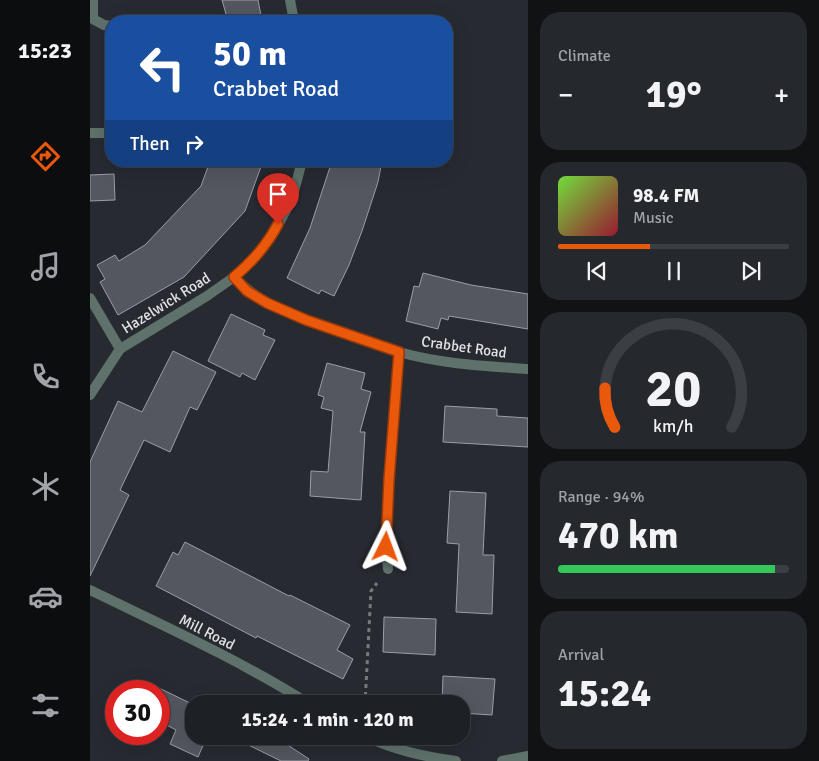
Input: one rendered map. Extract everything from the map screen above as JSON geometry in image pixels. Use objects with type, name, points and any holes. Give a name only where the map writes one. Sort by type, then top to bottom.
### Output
[{"type":"street","points":[[92,0],[94,19],[105,25]]},
{"type":"street","points":[[290,0],[293,15]]},
{"type":"street","points":[[90,133],[105,133]]},
{"type":"street","name":"Hazelwick Road","points":[[90,395],[120,349],[207,296],[234,277],[254,259],[272,236],[292,199],[300,167]]},
{"type":"street","name":"Crabbet Road","points":[[234,277],[247,291],[267,303],[306,320],[399,352],[464,364],[528,370]]},
{"type":"street","points":[[90,298],[120,349]]},
{"type":"street","points":[[388,569],[386,547],[389,479],[399,352]]},
{"type":"street","name":"Mill Road","points":[[90,590],[213,651],[295,695]]},
{"type":"street","points":[[384,745],[421,756],[456,761]]},
{"type":"street","points":[[502,761],[528,756]]},
{"type":"path","points":[[365,695],[371,591],[388,569]]},
{"type":"building","points":[[222,0],[258,0],[261,15],[226,15]]},
{"type":"building","points":[[208,167],[261,167],[245,211],[184,277],[118,315],[100,282],[105,279],[97,265],[115,255],[119,261],[145,245],[201,186]]},
{"type":"building","points":[[330,167],[381,167],[362,231],[349,265],[334,296],[321,290],[319,294],[287,278],[310,228]]},
{"type":"building","points":[[114,174],[115,200],[90,201],[90,175]]},
{"type":"building","points":[[423,273],[471,285],[528,294],[528,329],[449,316],[448,320],[441,318],[438,329],[406,321],[414,286],[419,287]]},
{"type":"building","points":[[231,314],[265,330],[263,335],[275,340],[255,380],[242,373],[240,377],[208,361]]},
{"type":"building","points":[[173,351],[216,372],[197,410],[190,407],[170,452],[144,440],[120,490],[129,495],[90,576],[90,462],[118,401],[142,412]]},
{"type":"building","points":[[327,363],[365,373],[361,389],[371,392],[360,432],[365,432],[361,500],[310,496],[311,471],[328,472],[333,411],[321,408],[324,397],[318,395]]},
{"type":"building","points":[[445,406],[497,409],[497,416],[528,418],[528,447],[443,442]]},
{"type":"building","points":[[450,491],[486,493],[483,555],[494,555],[492,614],[456,612],[459,544],[447,543]]},
{"type":"building","points":[[185,542],[289,596],[350,625],[337,650],[353,659],[343,679],[257,636],[256,638],[156,586],[173,552],[178,555]]},
{"type":"building","points":[[384,617],[436,619],[435,655],[383,652]]},
{"type":"building","points":[[443,676],[495,679],[492,715],[470,714],[470,695],[442,695]]},
{"type":"building","points":[[170,693],[185,701],[185,745],[203,745],[198,757],[170,744],[176,730],[170,727]]},
{"type":"building","points":[[248,745],[288,745],[309,759],[308,761],[281,761]]},
{"type":"route","points":[[278,224],[272,236],[254,259],[234,277],[247,291],[267,303],[306,320],[399,352],[389,479],[386,547]]}]
